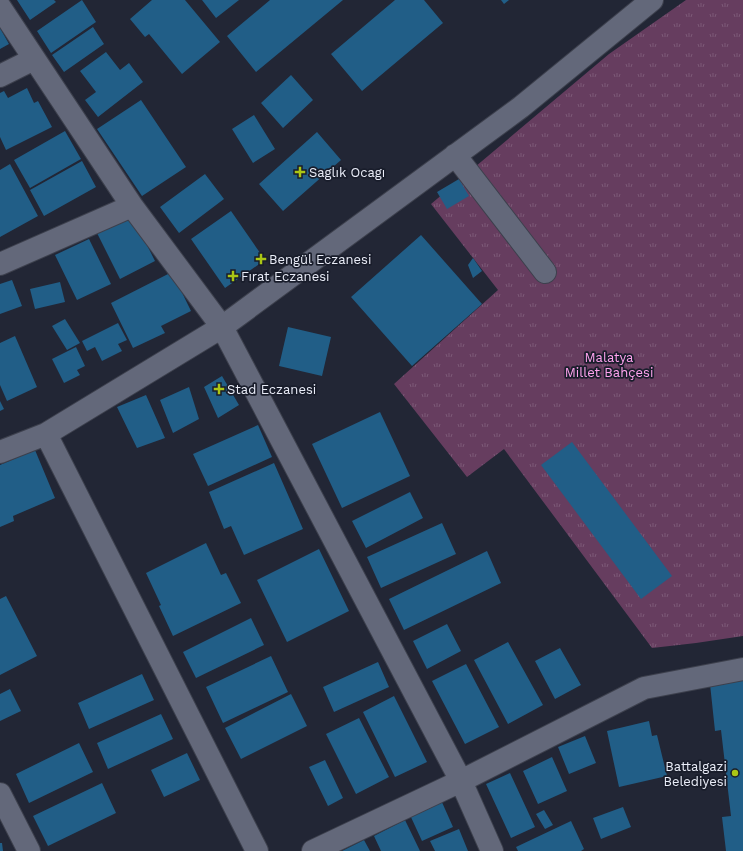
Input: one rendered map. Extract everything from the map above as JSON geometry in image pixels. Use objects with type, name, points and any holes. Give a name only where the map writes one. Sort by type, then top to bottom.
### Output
[{"type":"street","points":[[0,452],[46,434],[222,326],[521,107],[652,0]]},
{"type":"street","points":[[0,7],[132,206],[222,326],[461,781],[492,851]]},
{"type":"street","points":[[0,76],[34,59]]},
{"type":"street","points":[[455,155],[545,272]]},
{"type":"street","points":[[0,264],[132,206]]},
{"type":"street","points":[[46,434],[256,851]]},
{"type":"street","points":[[314,851],[461,781],[644,688],[743,669]]},
{"type":"street","points":[[0,794],[29,851]]},
{"type":"green space","name":"Malatya Millet Bahçesi","points":[[686,0],[743,0],[743,636],[652,648],[504,449],[467,477],[394,384],[498,290],[431,204],[609,54]]},
{"type":"building","points":[[17,0],[54,0],[56,2],[30,20]]},
{"type":"building","points":[[82,0],[96,22],[51,53],[37,31]]},
{"type":"building","points":[[152,0],[185,0],[220,42],[182,74],[149,34],[145,37],[130,19]]},
{"type":"building","points":[[202,0],[239,0],[216,18]]},
{"type":"building","points":[[270,0],[343,0],[256,72],[227,36]]},
{"type":"building","points":[[395,0],[424,0],[443,23],[362,91],[331,54]]},
{"type":"building","points":[[501,0],[509,0],[504,4]]},
{"type":"building","points":[[93,27],[104,44],[64,72],[52,55]]},
{"type":"building","points":[[0,28],[9,44],[0,49]]},
{"type":"building","points":[[106,52],[120,70],[129,63],[143,82],[98,117],[85,100],[96,92],[80,71]]},
{"type":"building","points":[[291,75],[313,100],[283,128],[261,103]]},
{"type":"building","points":[[27,88],[34,103],[38,101],[52,127],[6,150],[0,137],[0,93],[4,91],[8,98]]},
{"type":"building","points":[[141,100],[186,167],[142,196],[97,129]]},
{"type":"building","points":[[254,115],[275,149],[253,163],[232,129]]},
{"type":"building","points":[[65,131],[81,159],[30,188],[14,160]]},
{"type":"building","name":"Saglık Ocagı","points":[[317,132],[341,160],[283,211],[259,184]]},
{"type":"building","points":[[82,161],[96,187],[44,216],[30,190]]},
{"type":"building","points":[[10,164],[38,216],[0,237],[0,170]]},
{"type":"building","points":[[205,174],[224,199],[179,233],[160,207]]},
{"type":"building","points":[[459,179],[469,196],[447,209],[437,192]]},
{"type":"building","points":[[231,211],[265,260],[225,288],[191,239]]},
{"type":"building","points":[[132,215],[155,261],[120,279],[97,233]]},
{"type":"building","points":[[421,235],[482,304],[412,366],[351,297]]},
{"type":"building","points":[[89,239],[111,284],[77,300],[55,255]]},
{"type":"building","points":[[473,258],[482,271],[473,278],[468,265]]},
{"type":"building","points":[[172,272],[191,311],[161,326],[165,333],[133,348],[111,303]]},
{"type":"building","points":[[12,280],[22,306],[0,314],[0,284]]},
{"type":"building","points":[[60,282],[65,302],[35,309],[30,289]]},
{"type":"building","points":[[65,319],[80,343],[67,350],[52,326]]},
{"type":"building","points":[[118,323],[127,340],[118,344],[122,351],[102,361],[95,347],[87,351],[82,341]]},
{"type":"building","points":[[288,327],[331,337],[322,376],[279,366]]},
{"type":"building","points":[[15,336],[37,387],[7,401],[0,385],[0,343]]},
{"type":"building","points":[[76,347],[85,366],[77,370],[80,375],[64,383],[52,359]]},
{"type":"building","points":[[222,376],[239,405],[218,418],[204,387]]},
{"type":"building","points":[[189,387],[199,419],[173,433],[160,400]]},
{"type":"building","points":[[146,395],[165,438],[137,448],[117,407]]},
{"type":"building","points":[[0,401],[4,409],[0,411]]},
{"type":"building","points":[[380,412],[410,476],[342,508],[312,444]]},
{"type":"building","points":[[258,425],[272,457],[208,486],[193,454]]},
{"type":"building","points":[[572,442],[672,576],[641,599],[541,465]]},
{"type":"building","points":[[35,450],[55,498],[13,516],[14,521],[0,527],[0,465]]},
{"type":"building","points":[[274,463],[303,529],[244,555],[231,526],[224,529],[209,492]]},
{"type":"building","points":[[410,492],[423,518],[366,548],[352,521]]},
{"type":"building","points":[[442,523],[456,554],[381,588],[367,557]]},
{"type":"building","points":[[206,543],[221,575],[226,573],[241,603],[173,636],[146,573]]},
{"type":"building","points":[[319,549],[349,611],[287,642],[257,580]]},
{"type":"building","points":[[487,551],[501,583],[404,630],[389,599]]},
{"type":"building","points":[[6,596],[37,656],[0,675],[0,599]]},
{"type":"building","points":[[251,618],[264,645],[196,678],[183,652]]},
{"type":"building","points":[[447,624],[461,651],[427,669],[413,641]]},
{"type":"building","points":[[508,642],[543,705],[508,724],[474,660]]},
{"type":"building","points":[[560,648],[581,685],[555,699],[535,661]]},
{"type":"building","points":[[271,656],[288,692],[223,723],[206,687]]},
{"type":"building","points":[[378,662],[389,687],[334,712],[323,687]]},
{"type":"building","points":[[466,664],[499,727],[465,744],[432,681]]},
{"type":"building","points":[[142,674],[154,700],[89,729],[78,703]]},
{"type":"building","name":"Battalgazi Belediyesi","points":[[743,680],[743,851],[726,851],[722,817],[731,816],[721,730],[715,731],[710,684]]},
{"type":"building","points":[[10,689],[21,711],[0,721],[0,694]]},
{"type":"building","points":[[291,694],[307,726],[241,759],[225,728]]},
{"type":"building","points":[[394,696],[427,762],[395,777],[363,712]]},
{"type":"building","points":[[161,714],[173,739],[108,769],[97,743]]},
{"type":"building","points":[[359,718],[389,777],[356,794],[326,734]]},
{"type":"building","points":[[649,721],[652,736],[657,735],[667,776],[619,787],[607,731]]},
{"type":"building","points":[[585,736],[596,763],[569,774],[558,747]]},
{"type":"building","points":[[79,743],[93,772],[29,803],[16,774]]},
{"type":"building","points":[[187,753],[200,780],[164,797],[151,770]]},
{"type":"building","points":[[552,757],[567,791],[538,804],[523,771]]},
{"type":"building","points":[[325,760],[343,798],[328,806],[309,767]]},
{"type":"building","points":[[510,773],[535,827],[511,838],[486,784]]},
{"type":"building","points":[[102,783],[116,813],[48,846],[33,816]]},
{"type":"building","points":[[441,800],[453,827],[422,841],[410,815]]},
{"type":"building","points":[[623,807],[631,827],[601,839],[593,818]]},
{"type":"building","points":[[544,810],[553,825],[545,829],[536,814]]},
{"type":"building","points":[[405,820],[420,851],[381,851],[374,836]]},
{"type":"building","points":[[571,821],[584,849],[581,851],[518,851],[516,847]]},
{"type":"building","points":[[459,829],[468,851],[435,851],[430,841]]},
{"type":"building","points":[[364,840],[370,851],[342,851]]},
{"type":"building","points":[[0,843],[2,843],[3,851],[0,851]]},
{"type":"place","name":"Saglık Ocagı","points":[[300,172]]},
{"type":"place","name":"Bengül Eczanesi","points":[[261,259]]},
{"type":"place","name":"Fırat Eczanesi","points":[[233,276]]},
{"type":"place","name":"Stad Eczanesi","points":[[219,389]]},
{"type":"place","name":"Battalgazi Belediyesi","points":[[735,773]]}]
